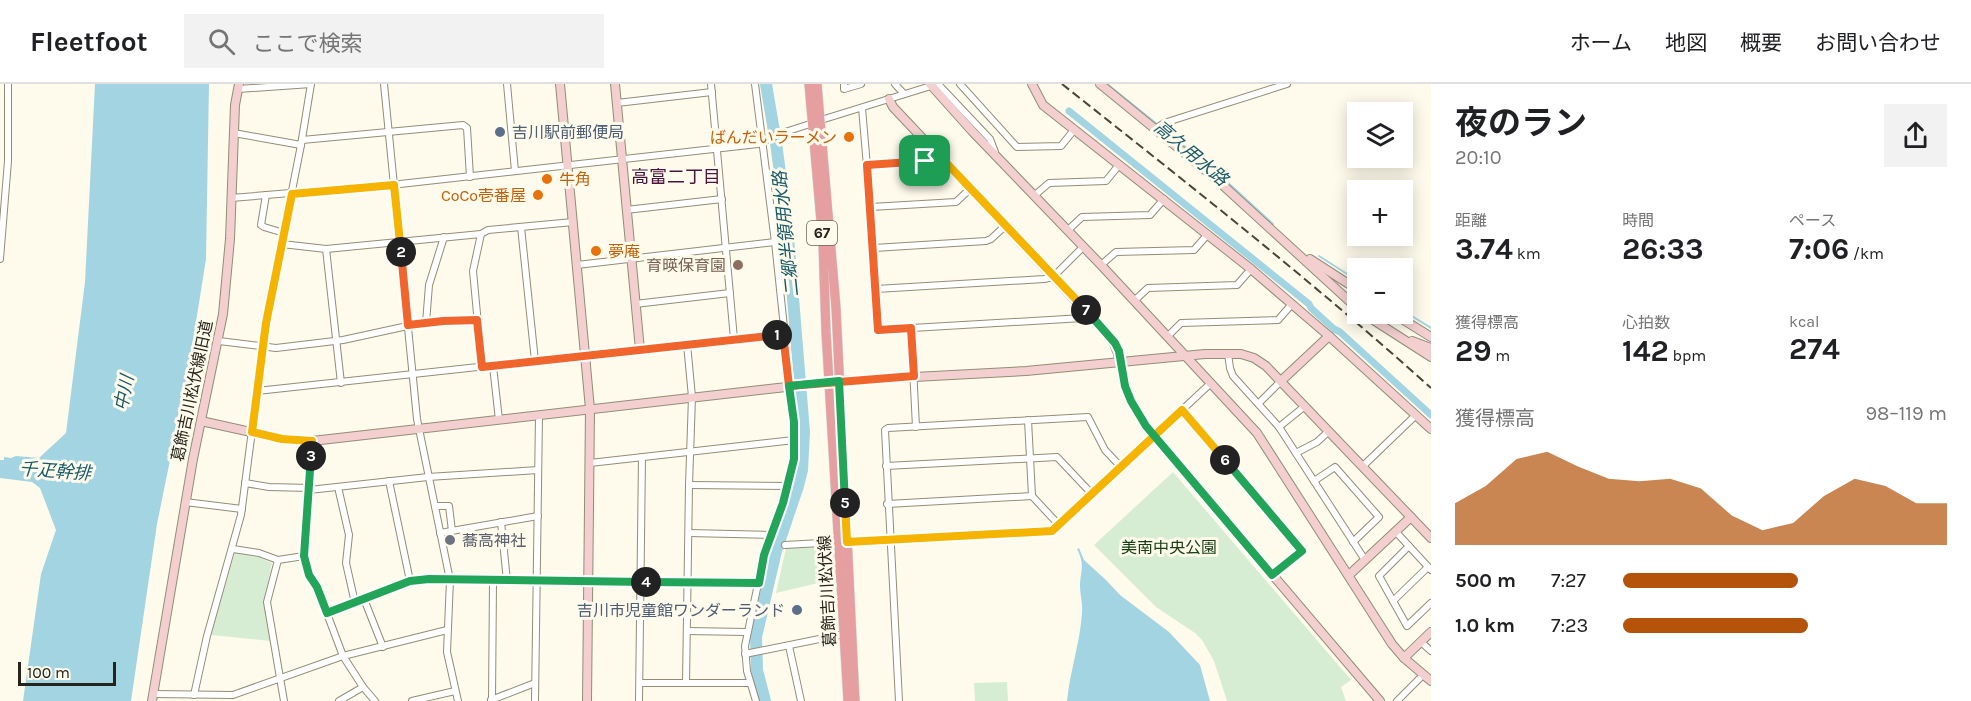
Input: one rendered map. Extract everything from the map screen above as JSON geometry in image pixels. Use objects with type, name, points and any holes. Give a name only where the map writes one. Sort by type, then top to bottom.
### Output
[{"type":"main road","name":"葛飾吉川松伏線","points":[[809,84],[817,121]]},
{"type":"main road","name":"葛飾吉川松伏線","points":[[817,84],[823,243],[855,701]]},
{"type":"main road","name":"葛飾吉川松伏線","points":[[843,542],[844,634],[848,701]]},
{"type":"street","points":[[0,259],[8,161],[8,84]]},
{"type":"street","points":[[193,697],[207,636],[242,509],[263,347],[311,84],[238,87]]},
{"type":"street","points":[[384,84],[418,429],[450,580],[447,652],[459,701]]},
{"type":"street","points":[[507,84],[515,171]]},
{"type":"street","points":[[560,84],[590,409],[587,701]]},
{"type":"street","points":[[615,84],[640,350]]},
{"type":"street","points":[[711,84],[734,339]]},
{"type":"street","points":[[755,84],[765,141],[783,334],[791,386],[794,440],[794,459],[788,486],[764,555],[747,632],[745,654],[756,701]]},
{"type":"street","points":[[844,84],[844,89],[861,84]]},
{"type":"street","points":[[895,84],[904,94]]},
{"type":"street","points":[[943,90],[950,84]]},
{"type":"street","points":[[960,84],[1017,147],[1061,146],[1074,129]]},
{"type":"street","points":[[1032,84],[1043,105],[1251,269],[1431,429]]},
{"type":"street","points":[[1100,84],[1159,126],[1347,299]]},
{"type":"street","points":[[1159,126],[1287,84]]},
{"type":"street","points":[[933,85],[998,159],[1035,195],[1247,421],[1266,444],[1392,644],[1404,658],[1431,681]]},
{"type":"street","points":[[231,198],[394,185],[758,144],[817,121],[933,85],[943,90],[990,139],[998,159]]},
{"type":"street","name":"葛飾吉川松伏線旧道","points":[[153,697],[185,502],[219,340],[226,291],[238,87]]},
{"type":"street","points":[[617,103],[712,92]]},
{"type":"street","points":[[889,99],[893,107],[1115,343],[1125,386],[1139,416],[1380,701]]},
{"type":"street","points":[[862,108],[874,248],[878,330],[1083,318],[1089,314]]},
{"type":"street","points":[[234,133],[302,142],[463,125],[466,128],[470,177]]},
{"type":"street","points":[[867,165],[925,161],[935,151]]},
{"type":"street","points":[[1035,195],[1049,183],[1106,181],[1119,165]]},
{"type":"street","points":[[871,207],[956,202],[970,189]]},
{"type":"street","points":[[266,195],[261,225],[284,233]]},
{"type":"street","points":[[626,210],[722,199]]},
{"type":"street","points":[[1068,230],[1082,218],[1150,216],[1164,199]]},
{"type":"street","points":[[282,244],[326,249],[481,234],[488,230],[573,222]]},
{"type":"street","points":[[521,226],[535,361]]},
{"type":"street","points":[[874,248],[986,241],[1005,226]]},
{"type":"street","points":[[481,234],[473,271],[482,367]]},
{"type":"street","points":[[1101,265],[1116,252],[1194,250],[1208,234]]},
{"type":"street","points":[[426,323],[429,285],[444,237]]},
{"type":"street","points":[[577,265],[775,242]]},
{"type":"street","points":[[1289,246],[1347,283]]},
{"type":"street","points":[[876,289],[1044,279],[1053,277],[1083,247]]},
{"type":"street","points":[[326,249],[342,383]]},
{"type":"street","points":[[1134,300],[1148,288],[1237,285],[1251,269]]},
{"type":"street","points":[[635,304],[730,293]]},
{"type":"street","points":[[1168,336],[1181,323],[1278,320],[1292,304]]},
{"type":"street","points":[[219,340],[276,348],[337,341],[408,325],[477,320]]},
{"type":"street","points":[[1379,324],[1431,357]]},
{"type":"street","points":[[1411,324],[1431,337]]},
{"type":"street","points":[[911,328],[916,426]]},
{"type":"street","points":[[257,391],[783,334]]},
{"type":"street","points":[[1394,334],[1431,348]]},
{"type":"street","points":[[1259,403],[1329,336]]},
{"type":"street","points":[[686,683],[692,397],[687,344]]},
{"type":"street","points":[[1228,354],[1233,376],[1279,427],[1365,560]]},
{"type":"street","points":[[201,421],[282,439],[312,441],[834,381],[1026,371],[1185,355],[1241,354],[1254,358],[1266,366],[1431,538]]},
{"type":"street","points":[[494,366],[499,420]]},
{"type":"street","points":[[784,545],[1052,531],[1211,383]]},
{"type":"street","points":[[1279,427],[1305,406]]},
{"type":"street","points":[[1182,410],[1302,551],[1272,575]]},
{"type":"street","points":[[535,701],[539,415]]},
{"type":"street","points":[[1363,466],[1416,415]]},
{"type":"street","points":[[899,701],[887,504],[885,430],[916,426],[1088,417],[1105,450],[1121,467]]},
{"type":"street","points":[[1028,420],[1032,496],[1059,525]]},
{"type":"street","points":[[1296,453],[1317,442],[1329,430]]},
{"type":"street","points":[[590,463],[794,440]]},
{"type":"street","points":[[312,441],[304,556],[309,575],[317,587],[343,656],[375,701]]},
{"type":"street","points":[[639,701],[642,457]]},
{"type":"street","points":[[886,466],[1056,457],[1092,494]]},
{"type":"street","points":[[1314,481],[1335,467],[1379,517],[1353,542]]},
{"type":"street","points":[[245,483],[309,489],[428,477],[538,470]]},
{"type":"street","points":[[389,481],[410,581]]},
{"type":"street","points":[[689,485],[788,486]]},
{"type":"street","points":[[338,487],[349,535],[346,563],[355,603]]},
{"type":"street","points":[[887,504],[1032,496]]},
{"type":"street","points":[[185,502],[242,509]]},
{"type":"street","points":[[435,506],[449,506],[452,531]]},
{"type":"street","points":[[440,533],[538,516]]},
{"type":"street","points":[[1349,575],[1411,517]]},
{"type":"street","points":[[501,522],[507,581]]},
{"type":"street","points":[[1393,601],[1430,568],[1396,532]]},
{"type":"street","points":[[689,534],[771,535]]},
{"type":"street","points":[[1409,546],[1379,576],[1407,626],[1431,603]]},
{"type":"street","points":[[232,549],[259,553],[278,560],[304,556]]},
{"type":"street","points":[[278,560],[267,602],[284,701]]},
{"type":"street","points":[[327,613],[410,581],[429,579],[759,583]]},
{"type":"street","points":[[493,581],[491,700],[536,683]]},
{"type":"street","points":[[364,599],[383,646]]},
{"type":"street","points":[[153,697],[234,695],[343,656],[447,630]]},
{"type":"street","points":[[687,631],[747,632]]},
{"type":"street","points":[[1404,658],[1431,632]]},
{"type":"street","points":[[745,654],[844,634]]},
{"type":"street","points":[[1421,642],[1431,651]]},
{"type":"street","points":[[789,646],[801,701]]},
{"type":"street","points":[[1397,701],[1423,675]]},
{"type":"street","points":[[640,683],[750,683]]},
{"type":"street","points":[[339,701],[363,687]]},
{"type":"street","points":[[412,701],[456,691]]},
{"type":"green space","name":"美南中央公園","points":[[1173,472],[1351,680],[1341,687],[1346,701],[1227,701],[1214,661],[1202,640],[1156,607],[1094,545]]},
{"type":"green space","points":[[829,546],[833,548],[835,579],[776,593],[786,548]]},
{"type":"green space","points":[[235,552],[272,563],[264,602],[270,641],[211,635]]},
{"type":"green space","points":[[1007,682],[1008,701],[975,701],[974,683]]},
{"type":"water","points":[[95,84],[209,84],[206,259],[188,372],[157,524],[131,701],[23,701],[41,574],[56,530],[40,488],[32,482],[0,478],[0,460],[4,460],[4,457],[16,456],[39,458],[66,433],[85,282]]},
{"type":"water","points":[[1079,548],[1084,560],[1120,595],[1169,632],[1200,665],[1210,701],[1067,701],[1082,613],[1080,585],[1082,563],[1077,549]]},
{"type":"waterway","name":"二郷半領用水路","points":[[765,701],[757,670],[756,637],[776,551],[802,470],[804,432],[787,225],[766,84]]},
{"type":"waterway","name":"高久用水路","points":[[1107,84],[1213,169],[1273,224]]},
{"type":"waterway","points":[[1069,111],[1309,304],[1431,415]]},
{"type":"waterway","name":"高久用水路","points":[[1319,256],[1347,274]]},
{"type":"waterway","name":"高久用水路","points":[[1413,317],[1431,328]]},
{"type":"railway","points":[[1062,84],[1295,271],[1431,388]]},
{"type":"place","name":"吉川駅前郵便局","points":[[500,132]]},
{"type":"place","name":"ばんだいラーメン","points":[[849,137]]},
{"type":"place","name":"牛角","points":[[547,179]]},
{"type":"place","name":"CoCo壱番屋","points":[[538,195]]},
{"type":"place","name":"夢庵","points":[[596,251]]},
{"type":"place","name":"育暎保育園","points":[[738,265]]},
{"type":"place","name":"蕎高神社","points":[[450,540]]},
{"type":"place","name":"吉川市児童館ワンダーランド","points":[[797,610]]},
{"type":"district","name":"高富二丁目","points":[[676,177]]},
{"type":"route","points":[[925,161],[867,165],[878,330],[911,328],[914,376],[839,381],[824,382],[789,386],[783,334],[482,367],[477,320],[408,325],[394,185],[292,194],[266,323],[252,432],[282,439],[312,441],[304,556],[309,575],[317,587],[327,613],[410,581],[429,579],[759,583],[764,555],[783,503],[794,459],[794,422],[789,386],[839,381],[847,542],[1052,531],[1121,467],[1154,436],[1182,410],[1302,551],[1272,575],[1160,444],[1154,436],[1146,426],[1139,416],[1125,386],[1119,351],[1110,337],[935,151],[925,161]]},
{"type":"water label","name":"中川","points":[[124,393]]},
{"type":"water label","name":"千疋幹排","points":[[55,471]]}]
